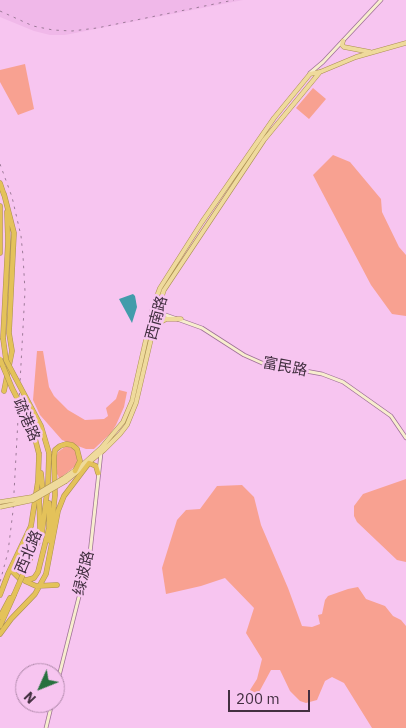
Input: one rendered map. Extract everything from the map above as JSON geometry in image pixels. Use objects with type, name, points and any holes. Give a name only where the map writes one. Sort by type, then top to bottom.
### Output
[{"type":"highway","points":[[0,183],[14,233],[9,333],[12,351],[4,391]]},
{"type":"highway","points":[[4,194],[8,223],[3,338],[6,360],[41,426],[49,453],[49,562]]},
{"type":"highway","points":[[0,206],[0,252]]},
{"type":"highway","name":"疏港路","points":[[0,359],[32,427],[39,454]]},
{"type":"highway","points":[[49,548],[55,495],[54,458],[55,450],[60,446],[72,444],[77,449],[80,461],[75,471]]},
{"type":"highway","name":"西北路","points":[[23,571],[42,533],[48,484],[49,453]]},
{"type":"highway","points":[[39,454],[40,529]]},
{"type":"highway","name":"西北路","points":[[0,626],[40,529],[44,498],[39,454]]},
{"type":"highway","points":[[0,634],[35,594],[46,574],[61,504],[69,488],[89,463],[96,466],[98,472]]},
{"type":"highway","points":[[0,595],[31,526],[38,481]]},
{"type":"highway","points":[[24,581],[34,578],[38,572],[49,526]]},
{"type":"highway","points":[[12,565],[13,572],[32,585],[57,585],[48,579],[46,574]]},
{"type":"highway","name":"西北路","points":[[0,617],[13,595]]},
{"type":"main road","points":[[343,41],[344,48],[372,52]]},
{"type":"main road","name":"西南路","points":[[0,502],[32,496],[65,480],[101,448],[123,422],[132,402],[160,288],[260,137],[310,74],[372,52],[406,43]]},
{"type":"main road","name":"西南路","points":[[0,507],[33,500],[65,480],[101,453],[127,425],[133,412],[149,347],[155,311],[164,290],[268,134],[320,72]]},
{"type":"main road","points":[[149,347],[161,322],[166,319],[181,319]]},
{"type":"street","points":[[310,74],[381,0]]},
{"type":"street","points":[[320,72],[323,62]]},
{"type":"street","name":"富民路","points":[[155,311],[181,319],[211,332],[244,355],[262,364],[322,374],[343,382],[391,416],[406,438]]},
{"type":"street","name":"绿波路","points":[[62,663],[90,552],[101,453]]},
{"type":"street","points":[[46,728],[50,713]]},
{"type":"shaded area","points":[[0,0],[243,0],[65,35],[50,35],[34,31],[0,17]]},
{"type":"shaded area","points":[[25,64],[34,109],[18,115],[0,82],[0,70]]},
{"type":"shaded area","points":[[313,88],[326,99],[309,119],[296,108]]},
{"type":"shaded area","points":[[333,155],[350,162],[381,199],[382,212],[399,247],[406,255],[406,316],[392,314],[371,285],[313,175]]},
{"type":"shaded area","points":[[133,294],[137,307],[132,323],[119,299]]},
{"type":"shaded area","points":[[37,351],[43,351],[49,387],[54,396],[68,410],[85,420],[104,419],[108,416],[106,408],[116,399],[119,390],[127,392],[124,407],[116,425],[111,433],[94,449],[86,449],[62,440],[40,415],[33,400]]},
{"type":"shaded area","points":[[66,446],[75,449],[78,464],[59,479],[55,473],[56,458],[58,452]]},
{"type":"shaded area","points":[[406,479],[406,562],[397,560],[357,522],[354,516],[354,506],[363,494]]},
{"type":"shaded area","points":[[242,485],[254,497],[261,525],[302,626],[312,627],[320,624],[318,615],[322,614],[325,600],[328,596],[358,587],[366,599],[385,606],[393,616],[401,620],[406,626],[406,728],[372,728],[344,683],[332,677],[325,681],[317,700],[306,703],[300,701],[290,691],[280,670],[271,670],[258,694],[250,690],[257,679],[262,659],[246,633],[254,608],[225,578],[166,594],[162,568],[177,520],[186,510],[200,509],[217,486]]},
{"type":"railway","points":[[0,11],[33,26],[72,31],[97,28],[234,0]]},
{"type":"railway","points":[[0,164],[12,197],[21,236],[25,291],[13,511],[8,552],[0,582]]}]
